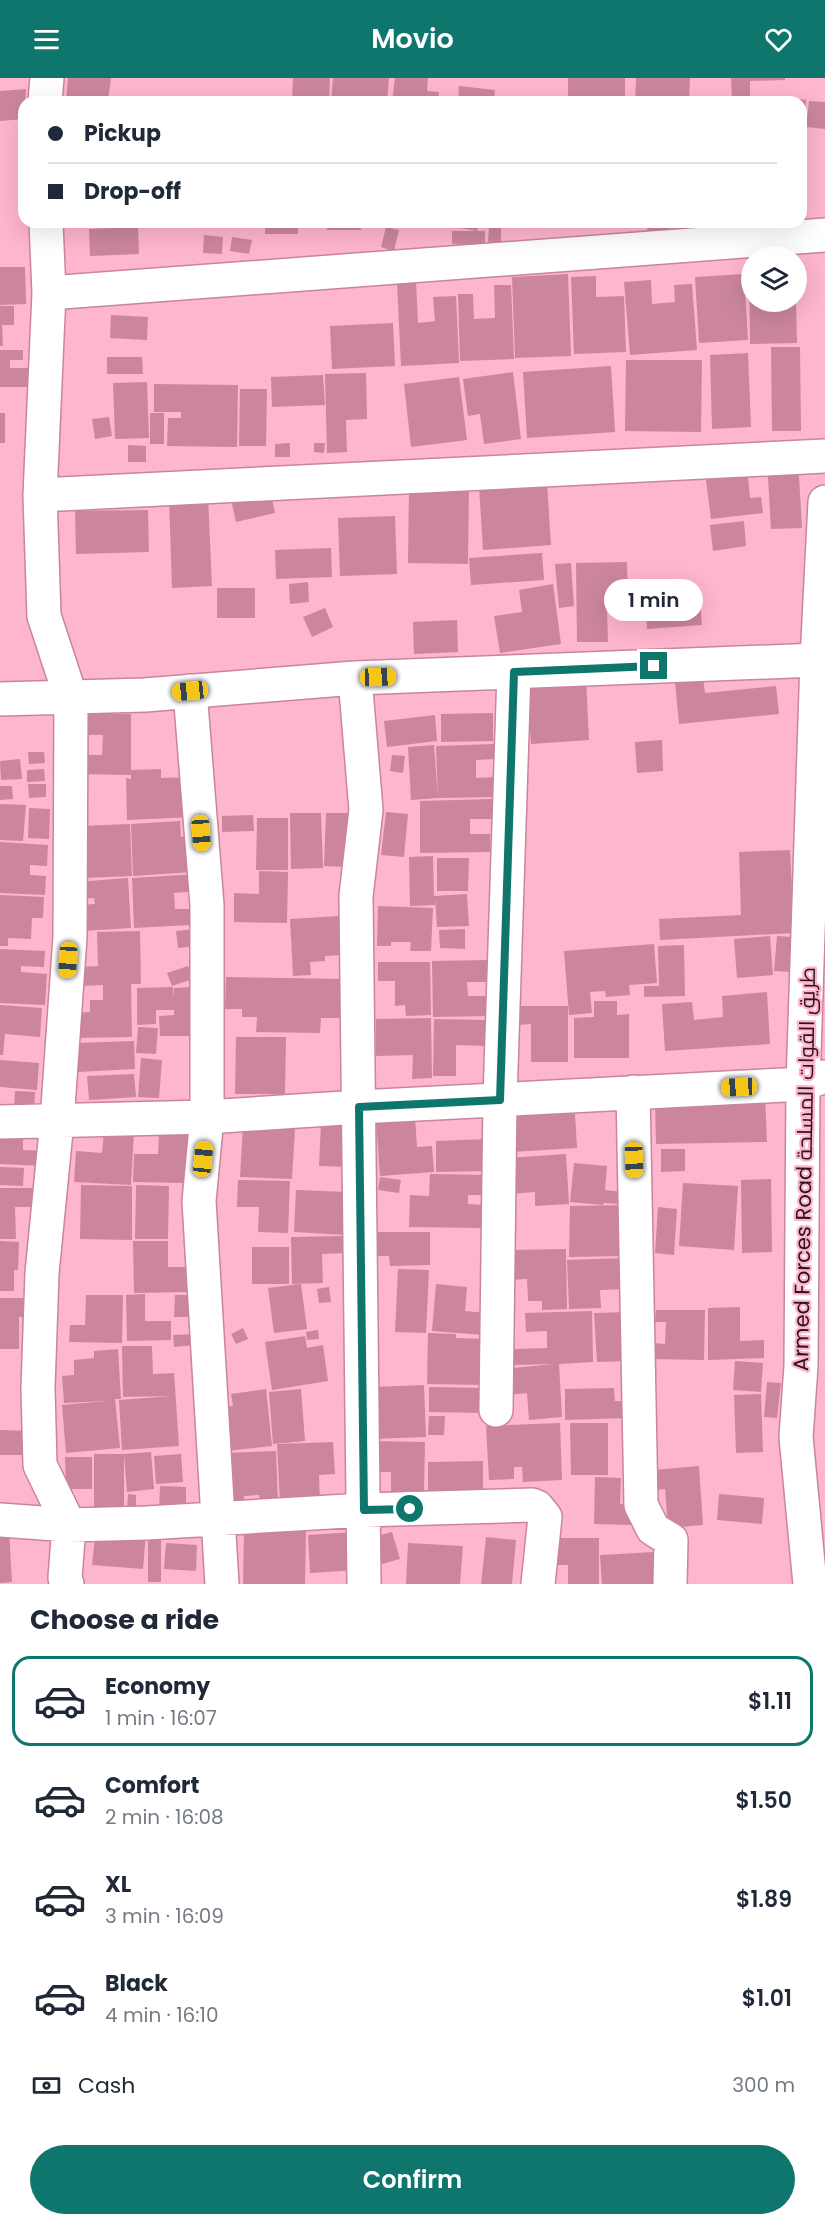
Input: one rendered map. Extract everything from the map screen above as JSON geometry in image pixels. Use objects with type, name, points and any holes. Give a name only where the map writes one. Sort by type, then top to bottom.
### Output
[{"type":"street","points":[[46,96],[47,78]]},
{"type":"street","points":[[46,228],[49,293],[40,495],[44,616],[71,698],[70,937],[57,1121],[42,1273],[38,1399],[40,1465],[69,1525],[65,1578],[67,1584]]},
{"type":"street","points":[[49,293],[825,236]]},
{"type":"street","points":[[40,495],[825,456]]},
{"type":"street","name":"Armed Forces Road طريق القوات المسلحة","points":[[810,1584],[796,1437],[813,1366],[814,1080],[825,502]]},
{"type":"street","points":[[0,699],[145,695],[355,678],[821,658]]},
{"type":"street","points":[[496,1410],[500,1100],[514,672]]},
{"type":"street","points":[[355,678],[366,810],[356,896],[364,1584]]},
{"type":"street","points":[[190,691],[207,905],[207,1117],[199,1201],[222,1584]]},
{"type":"street","points":[[0,1122],[207,1117],[814,1080]]},
{"type":"street","points":[[633,1092],[641,1505],[653,1529],[671,1540],[670,1584]]},
{"type":"street","points":[[0,1520],[69,1525],[147,1523],[364,1510],[532,1505],[545,1517],[538,1584]]},
{"type":"building","points":[[68,78],[111,78],[109,96],[66,96]]},
{"type":"building","points":[[293,78],[330,78],[329,96],[292,96]]},
{"type":"building","points":[[333,78],[389,78],[388,96],[332,96]]},
{"type":"building","points":[[395,78],[428,78],[427,91],[439,92],[439,96],[393,96]]},
{"type":"building","points":[[568,78],[625,78],[625,96],[568,96]]},
{"type":"building","points":[[636,78],[690,78],[689,96],[635,96]]},
{"type":"building","points":[[731,78],[785,78],[785,80],[750,81],[750,96],[732,96]]},
{"type":"building","points":[[459,86],[495,90],[494,96],[458,96]]},
{"type":"building","points":[[26,89],[26,96],[18,96],[18,120],[0,121],[0,91]]},
{"type":"building","points":[[809,101],[825,102],[825,129],[807,127]]},
{"type":"building","points":[[138,228],[139,254],[90,256],[89,229]]},
{"type":"building","points":[[265,228],[298,228],[298,234],[265,234]]},
{"type":"building","points":[[327,228],[361,228],[361,230],[327,230]]},
{"type":"building","points":[[386,228],[399,230],[394,251],[381,247]]},
{"type":"building","points":[[460,228],[478,228],[477,231]]},
{"type":"building","points":[[489,228],[501,228],[501,242],[488,242]]},
{"type":"building","points":[[647,228],[669,228],[669,233],[647,230]]},
{"type":"building","points":[[683,228],[703,228],[703,231],[684,234]]},
{"type":"building","points":[[452,231],[485,231],[485,245],[452,244]]},
{"type":"building","points":[[204,235],[223,237],[222,254],[203,253]]},
{"type":"building","points":[[232,237],[252,240],[249,254],[230,251]]},
{"type":"building","points":[[0,267],[25,267],[26,304],[0,305]]},
{"type":"building","points":[[568,274],[571,356],[515,358],[512,277]]},
{"type":"building","points":[[741,274],[741,312],[746,312],[748,340],[699,343],[695,277]]},
{"type":"building","points":[[596,276],[596,297],[624,296],[626,352],[574,354],[571,277]]},
{"type":"building","points":[[651,280],[652,304],[675,302],[674,285],[692,284],[697,350],[630,355],[624,282]]},
{"type":"building","points":[[416,281],[418,323],[435,321],[433,297],[456,296],[459,363],[401,366],[397,283]]},
{"type":"building","points":[[494,285],[511,285],[514,359],[460,361],[458,294],[473,294],[474,319],[495,318]]},
{"type":"building","points":[[0,306],[14,306],[14,325],[2,325],[3,346],[0,346]]},
{"type":"building","points":[[750,312],[796,312],[797,343],[750,344]]},
{"type":"building","points":[[111,315],[148,317],[147,340],[110,338]]},
{"type":"building","points":[[393,323],[395,366],[332,369],[330,326]]},
{"type":"building","points":[[771,347],[800,347],[801,431],[772,431]]},
{"type":"building","points":[[0,350],[23,350],[23,360],[10,360],[10,368],[32,368],[32,387],[0,387]]},
{"type":"building","points":[[748,353],[751,427],[712,429],[710,355]]},
{"type":"building","points":[[107,357],[142,357],[143,374],[107,374]]},
{"type":"building","points":[[626,360],[702,360],[701,432],[625,431]]},
{"type":"building","points":[[611,366],[615,432],[527,438],[523,372]]},
{"type":"building","points":[[513,372],[521,439],[484,444],[480,414],[468,416],[463,379]]},
{"type":"building","points":[[366,373],[367,419],[346,420],[347,452],[327,453],[325,374]]},
{"type":"building","points":[[323,375],[325,405],[272,407],[271,377]]},
{"type":"building","points":[[459,377],[467,440],[411,447],[404,384]]},
{"type":"building","points":[[147,382],[149,438],[115,439],[113,383]]},
{"type":"building","points":[[154,384],[238,385],[237,447],[167,446],[168,418],[181,418],[181,412],[154,412]]},
{"type":"building","points":[[240,389],[267,389],[266,446],[239,446]]},
{"type":"building","points":[[0,413],[5,413],[5,443],[0,443]]},
{"type":"building","points":[[150,413],[164,413],[164,444],[150,444]]},
{"type":"building","points":[[109,417],[112,436],[95,439],[92,419]]},
{"type":"building","points":[[290,443],[290,457],[275,457],[275,444]]},
{"type":"building","points":[[314,443],[325,443],[324,453],[314,452]]},
{"type":"building","points":[[128,445],[146,446],[146,462],[128,462]]},
{"type":"building","points":[[798,459],[802,528],[771,529],[767,461]]},
{"type":"building","points":[[747,468],[750,498],[761,497],[763,513],[711,519],[705,473]]},
{"type":"building","points":[[547,483],[551,545],[483,550],[479,487]]},
{"type":"building","points":[[409,486],[469,486],[468,564],[408,563]]},
{"type":"building","points":[[270,490],[275,513],[236,522],[231,499]]},
{"type":"building","points":[[208,497],[212,586],[172,588],[169,498]]},
{"type":"building","points":[[148,510],[149,552],[76,554],[75,511]]},
{"type":"building","points":[[395,516],[397,574],[340,576],[338,518]]},
{"type":"building","points":[[744,521],[746,546],[713,551],[710,525]]},
{"type":"building","points":[[331,548],[332,577],[276,579],[275,550]]},
{"type":"building","points":[[542,553],[544,580],[471,585],[469,558]]},
{"type":"building","points":[[627,562],[628,610],[607,611],[608,642],[577,642],[576,563]]},
{"type":"building","points":[[571,563],[574,606],[559,608],[555,564]]},
{"type":"building","points":[[308,582],[309,602],[290,604],[289,584]]},
{"type":"building","points":[[553,584],[561,644],[500,653],[494,616],[522,612],[519,590]]},
{"type":"building","points":[[217,588],[255,588],[255,618],[217,618]]},
{"type":"building","points":[[666,588],[667,598],[700,596],[702,625],[647,629],[645,589]]},
{"type":"building","points":[[325,608],[333,627],[312,637],[303,617]]},
{"type":"building","points":[[457,620],[458,652],[414,654],[413,622]]},
{"type":"building","points":[[702,669],[705,693],[776,686],[779,714],[679,724],[674,672]]},
{"type":"building","points":[[586,678],[589,740],[531,744],[527,681]]},
{"type":"building","points":[[493,713],[493,741],[441,742],[441,714]]},
{"type":"building","points":[[71,714],[131,714],[131,770],[161,769],[161,778],[193,777],[194,817],[127,820],[126,778],[131,779],[131,775],[75,774],[75,755],[102,755],[103,735],[71,735]]},
{"type":"building","points":[[435,715],[437,741],[387,747],[384,721]]},
{"type":"building","points":[[662,740],[663,771],[637,773],[635,742]]},
{"type":"building","points":[[494,744],[495,759],[476,760],[476,778],[496,777],[496,797],[438,798],[436,746]]},
{"type":"building","points":[[434,745],[438,798],[411,800],[408,747]]},
{"type":"building","points":[[28,752],[44,752],[45,763],[29,764]]},
{"type":"building","points":[[392,755],[405,756],[403,773],[390,771]]},
{"type":"building","points":[[20,759],[22,779],[1,780],[0,761]]},
{"type":"building","points":[[44,769],[45,781],[27,782],[27,770]]},
{"type":"building","points":[[28,784],[46,784],[46,797],[29,798]]},
{"type":"building","points":[[0,786],[12,786],[13,799],[0,800]]},
{"type":"building","points":[[492,799],[492,819],[470,819],[470,834],[490,834],[490,852],[420,853],[420,801]]},
{"type":"building","points":[[0,804],[26,805],[23,841],[0,840]]},
{"type":"building","points":[[29,808],[50,809],[49,839],[28,838]]},
{"type":"building","points":[[386,812],[408,814],[404,857],[381,855]]},
{"type":"building","points":[[290,813],[321,813],[323,868],[291,869]]},
{"type":"building","points":[[326,813],[349,813],[347,867],[324,866]]},
{"type":"building","points":[[253,815],[254,831],[222,832],[222,816]]},
{"type":"building","points":[[257,818],[288,818],[288,870],[256,870]]},
{"type":"building","points":[[180,821],[181,837],[190,836],[192,872],[133,876],[131,824]]},
{"type":"building","points":[[130,824],[132,876],[83,878],[81,826]]},
{"type":"building","points":[[0,842],[48,845],[47,866],[30,865],[30,875],[46,876],[45,895],[0,893]]},
{"type":"building","points":[[790,850],[794,933],[660,940],[659,919],[741,915],[739,852]]},
{"type":"building","points":[[433,856],[434,896],[467,894],[469,926],[437,927],[435,898],[435,905],[410,906],[409,857]]},
{"type":"building","points":[[437,858],[469,858],[468,891],[437,891]]},
{"type":"building","points":[[259,871],[288,872],[287,923],[234,922],[234,893],[259,894]]},
{"type":"building","points":[[199,874],[200,891],[174,893],[175,909],[189,909],[190,925],[134,928],[132,878]]},
{"type":"building","points":[[128,878],[131,928],[81,931],[79,905],[95,904],[94,898],[76,899],[75,882]]},
{"type":"building","points":[[0,895],[44,897],[43,918],[32,918],[31,939],[8,938],[8,946],[0,946]]},
{"type":"building","points":[[378,906],[433,908],[431,951],[410,951],[411,942],[391,942],[391,946],[377,946]]},
{"type":"building","points":[[340,916],[342,955],[325,956],[325,961],[310,962],[311,975],[293,976],[290,919]]},
{"type":"building","points":[[194,929],[196,946],[178,948],[176,931]]},
{"type":"building","points":[[465,929],[465,949],[440,948],[439,930]]},
{"type":"building","points":[[140,931],[141,984],[131,984],[132,1037],[74,1038],[73,1013],[90,1012],[90,1000],[103,1000],[103,985],[79,986],[78,967],[98,966],[97,932]]},
{"type":"building","points":[[770,936],[773,975],[737,978],[734,939]]},
{"type":"building","points":[[777,936],[792,937],[790,972],[774,971]]},
{"type":"building","points":[[654,944],[657,983],[629,985],[630,995],[606,997],[605,991],[590,992],[592,1013],[569,1015],[564,951]]},
{"type":"building","points":[[684,945],[685,996],[644,997],[644,986],[659,986],[658,946]]},
{"type":"building","points":[[0,949],[45,951],[44,967],[21,966],[21,972],[47,974],[45,1005],[0,1003]]},
{"type":"building","points":[[489,960],[489,982],[467,982],[468,996],[488,996],[488,1016],[433,1017],[432,961]]},
{"type":"building","points":[[378,962],[430,962],[431,1015],[406,1016],[405,1005],[395,1006],[395,981],[378,981]]},
{"type":"building","points":[[188,966],[193,979],[172,986],[167,973]]},
{"type":"building","points":[[226,977],[345,979],[344,1018],[321,1018],[320,1033],[256,1032],[257,1017],[242,1017],[242,1009],[225,1009]]},
{"type":"building","points":[[173,987],[174,998],[174,988],[191,987],[192,1036],[160,1036],[159,1016],[174,1015],[174,1010],[156,1010],[156,1024],[137,1025],[137,988]]},
{"type":"building","points":[[767,992],[770,1044],[665,1051],[662,1004],[692,1002],[694,1020],[723,1017],[722,996]]},
{"type":"building","points":[[594,1001],[617,1001],[617,1015],[629,1014],[629,1058],[574,1058],[574,1018],[594,1017]]},
{"type":"building","points":[[0,1005],[42,1008],[40,1037],[5,1034],[3,1055],[0,1055]]},
{"type":"building","points":[[519,1006],[568,1006],[568,1062],[531,1062],[531,1024],[519,1025]]},
{"type":"building","points":[[431,1018],[432,1078],[412,1079],[413,1055],[376,1056],[376,1019]]},
{"type":"building","points":[[434,1019],[486,1020],[486,1046],[456,1045],[456,1076],[433,1076]]},
{"type":"building","points":[[138,1027],[158,1028],[156,1054],[136,1053]]},
{"type":"building","points":[[236,1037],[286,1037],[285,1094],[235,1094]]},
{"type":"building","points":[[134,1041],[135,1069],[78,1072],[77,1043]]},
{"type":"building","points":[[141,1058],[162,1060],[159,1098],[138,1097]]},
{"type":"building","points":[[0,1060],[39,1063],[37,1090],[0,1087]]},
{"type":"building","points":[[134,1074],[136,1097],[89,1100],[87,1076]]},
{"type":"building","points":[[15,1091],[35,1092],[34,1108],[14,1107]]},
{"type":"building","points":[[765,1094],[767,1142],[656,1144],[655,1097]]},
{"type":"building","points":[[574,1097],[577,1148],[512,1152],[509,1101]]},
{"type":"building","points":[[415,1116],[417,1147],[432,1146],[434,1172],[380,1176],[376,1119]]},
{"type":"building","points":[[321,1124],[350,1125],[349,1167],[319,1166]]},
{"type":"building","points":[[243,1126],[295,1129],[292,1179],[240,1177]]},
{"type":"building","points":[[0,1131],[23,1132],[23,1150],[45,1151],[45,1166],[0,1164]]},
{"type":"building","points":[[104,1131],[134,1133],[131,1185],[74,1182],[76,1151],[102,1153]]},
{"type":"building","points":[[159,1134],[188,1134],[186,1183],[133,1182],[134,1154],[158,1154]]},
{"type":"building","points":[[488,1139],[489,1171],[436,1172],[436,1141]]},
{"type":"building","points":[[661,1149],[685,1149],[685,1171],[661,1172]]},
{"type":"building","points":[[566,1154],[569,1204],[535,1206],[535,1192],[509,1194],[507,1158]]},
{"type":"building","points":[[574,1163],[607,1166],[605,1190],[624,1192],[622,1204],[570,1202]]},
{"type":"building","points":[[0,1167],[24,1168],[23,1186],[0,1185]]},
{"type":"building","points":[[430,1174],[485,1175],[484,1195],[468,1195],[468,1204],[482,1205],[481,1228],[409,1227],[410,1195],[429,1196]]},
{"type":"building","points":[[380,1177],[401,1180],[399,1193],[378,1190]]},
{"type":"building","points":[[771,1179],[772,1252],[742,1253],[741,1180]]},
{"type":"building","points":[[238,1180],[290,1181],[288,1233],[258,1232],[259,1207],[237,1207]]},
{"type":"building","points":[[683,1183],[738,1186],[734,1250],[679,1246]]},
{"type":"building","points":[[81,1185],[132,1186],[132,1240],[80,1239]]},
{"type":"building","points":[[136,1185],[169,1186],[168,1239],[135,1239]]},
{"type":"building","points":[[0,1188],[37,1188],[37,1207],[15,1207],[16,1239],[0,1239]]},
{"type":"building","points":[[296,1190],[347,1192],[345,1235],[294,1232]]},
{"type":"building","points":[[631,1205],[623,1256],[569,1257],[570,1206]]},
{"type":"building","points":[[658,1207],[677,1209],[674,1255],[655,1253]]},
{"type":"building","points":[[369,1232],[430,1232],[430,1265],[390,1266],[389,1256],[369,1256]]},
{"type":"building","points":[[344,1236],[345,1253],[322,1254],[323,1283],[292,1284],[291,1237]]},
{"type":"building","points":[[0,1241],[19,1242],[18,1270],[14,1270],[14,1291],[0,1291]]},
{"type":"building","points":[[133,1241],[168,1241],[168,1267],[189,1267],[189,1292],[134,1293]]},
{"type":"building","points":[[252,1247],[289,1247],[289,1284],[252,1284]]},
{"type":"building","points":[[566,1249],[567,1309],[542,1310],[542,1301],[528,1301],[527,1279],[511,1280],[511,1250]]},
{"type":"building","points":[[623,1258],[624,1289],[600,1290],[601,1308],[569,1309],[567,1260]]},
{"type":"building","points":[[398,1269],[429,1270],[426,1333],[395,1332]]},
{"type":"building","points":[[301,1284],[307,1329],[274,1333],[268,1288]]},
{"type":"building","points":[[436,1284],[467,1287],[465,1311],[486,1313],[484,1335],[432,1331]]},
{"type":"building","points":[[329,1287],[331,1302],[319,1303],[317,1289]]},
{"type":"building","points":[[145,1294],[145,1321],[171,1321],[171,1340],[127,1341],[126,1295]]},
{"type":"building","points":[[86,1295],[123,1295],[122,1343],[69,1342],[70,1325],[85,1325]]},
{"type":"building","points":[[175,1295],[189,1295],[188,1317],[174,1317]]},
{"type":"building","points":[[0,1298],[34,1298],[34,1317],[19,1317],[19,1349],[0,1349]]},
{"type":"building","points":[[740,1307],[740,1341],[764,1340],[764,1358],[708,1360],[708,1308]]},
{"type":"building","points":[[656,1310],[705,1310],[704,1360],[651,1359],[652,1343],[665,1344],[666,1322],[655,1322]]},
{"type":"building","points":[[592,1311],[593,1362],[559,1364],[562,1417],[529,1420],[527,1393],[507,1395],[504,1369],[554,1364],[514,1365],[514,1349],[547,1348],[547,1331],[526,1332],[525,1313]]},
{"type":"building","points":[[626,1312],[628,1361],[597,1362],[594,1313]]},
{"type":"building","points":[[243,1328],[248,1339],[236,1344],[231,1334]]},
{"type":"building","points":[[318,1330],[319,1339],[307,1340],[306,1332]]},
{"type":"building","points":[[428,1333],[456,1334],[456,1338],[485,1339],[483,1385],[427,1384]]},
{"type":"building","points":[[195,1334],[196,1345],[174,1347],[173,1335]]},
{"type":"building","points":[[305,1336],[307,1348],[323,1345],[328,1381],[272,1390],[265,1342]]},
{"type":"building","points":[[122,1346],[152,1346],[153,1374],[174,1373],[179,1446],[122,1450],[119,1400],[172,1396],[123,1397]]},
{"type":"building","points":[[118,1349],[121,1399],[115,1399],[120,1448],[66,1453],[62,1405],[106,1401],[64,1403],[62,1376],[74,1375],[74,1360],[94,1358],[94,1351]]},
{"type":"building","points":[[735,1361],[763,1363],[761,1392],[733,1390]]},
{"type":"building","points":[[767,1382],[781,1383],[777,1418],[764,1417]]},
{"type":"building","points":[[424,1385],[426,1437],[370,1439],[372,1387]]},
{"type":"building","points":[[429,1387],[484,1388],[484,1413],[429,1412]]},
{"type":"building","points":[[614,1388],[615,1401],[628,1401],[629,1418],[565,1420],[565,1389]]},
{"type":"building","points":[[266,1389],[272,1446],[218,1452],[213,1408],[233,1406],[231,1394]]},
{"type":"building","points":[[301,1389],[305,1441],[273,1444],[269,1392]]},
{"type":"building","points":[[761,1394],[763,1452],[736,1453],[734,1395]]},
{"type":"building","points":[[429,1416],[445,1416],[444,1435],[428,1435]]},
{"type":"building","points":[[560,1423],[562,1480],[523,1482],[522,1467],[514,1467],[514,1479],[489,1480],[486,1426]]},
{"type":"building","points":[[570,1423],[608,1423],[608,1475],[571,1475]]},
{"type":"building","points":[[0,1430],[29,1431],[28,1455],[0,1455]]},
{"type":"building","points":[[370,1441],[425,1442],[424,1494],[391,1494],[391,1472],[370,1472]]},
{"type":"building","points":[[333,1442],[335,1474],[319,1475],[320,1501],[280,1503],[277,1444]]},
{"type":"building","points":[[276,1451],[278,1504],[260,1505],[259,1495],[244,1496],[245,1506],[227,1508],[225,1453]]},
{"type":"building","points":[[151,1452],[154,1489],[127,1492],[124,1454]]},
{"type":"building","points":[[94,1454],[124,1454],[124,1510],[94,1510]]},
{"type":"building","points":[[181,1454],[183,1482],[156,1484],[154,1456]]},
{"type":"building","points":[[65,1457],[92,1457],[92,1489],[66,1489]]},
{"type":"building","points":[[483,1461],[483,1492],[428,1493],[428,1462]]},
{"type":"building","points":[[699,1466],[703,1525],[668,1528],[665,1489],[655,1490],[653,1470]]},
{"type":"building","points":[[595,1477],[621,1478],[620,1504],[633,1505],[632,1525],[594,1524]]},
{"type":"building","points":[[160,1486],[186,1487],[186,1512],[159,1511]]},
{"type":"building","points":[[128,1494],[136,1495],[136,1511],[127,1511]]},
{"type":"building","points":[[719,1494],[764,1498],[762,1524],[717,1520]]},
{"type":"building","points":[[96,1528],[146,1532],[143,1569],[92,1565]]},
{"type":"building","points":[[244,1529],[306,1530],[305,1584],[243,1584]]},
{"type":"building","points":[[0,1530],[9,1530],[12,1582],[0,1583]]},
{"type":"building","points":[[356,1532],[358,1570],[310,1573],[308,1535]]},
{"type":"building","points":[[392,1532],[400,1559],[382,1564],[374,1537]]},
{"type":"building","points":[[148,1535],[161,1535],[161,1582],[148,1582]]},
{"type":"building","points":[[486,1537],[516,1540],[512,1584],[481,1584]]},
{"type":"building","points":[[550,1538],[599,1538],[599,1584],[568,1584],[568,1565],[550,1565]]},
{"type":"building","points":[[166,1543],[197,1545],[196,1571],[164,1569]]},
{"type":"building","points":[[408,1543],[463,1546],[460,1584],[406,1584]]},
{"type":"building","points":[[654,1552],[655,1584],[602,1584],[600,1555]]},
{"type":"route","points":[[410,1509],[364,1510],[359,1107],[500,1100],[514,672],[654,666]]}]
